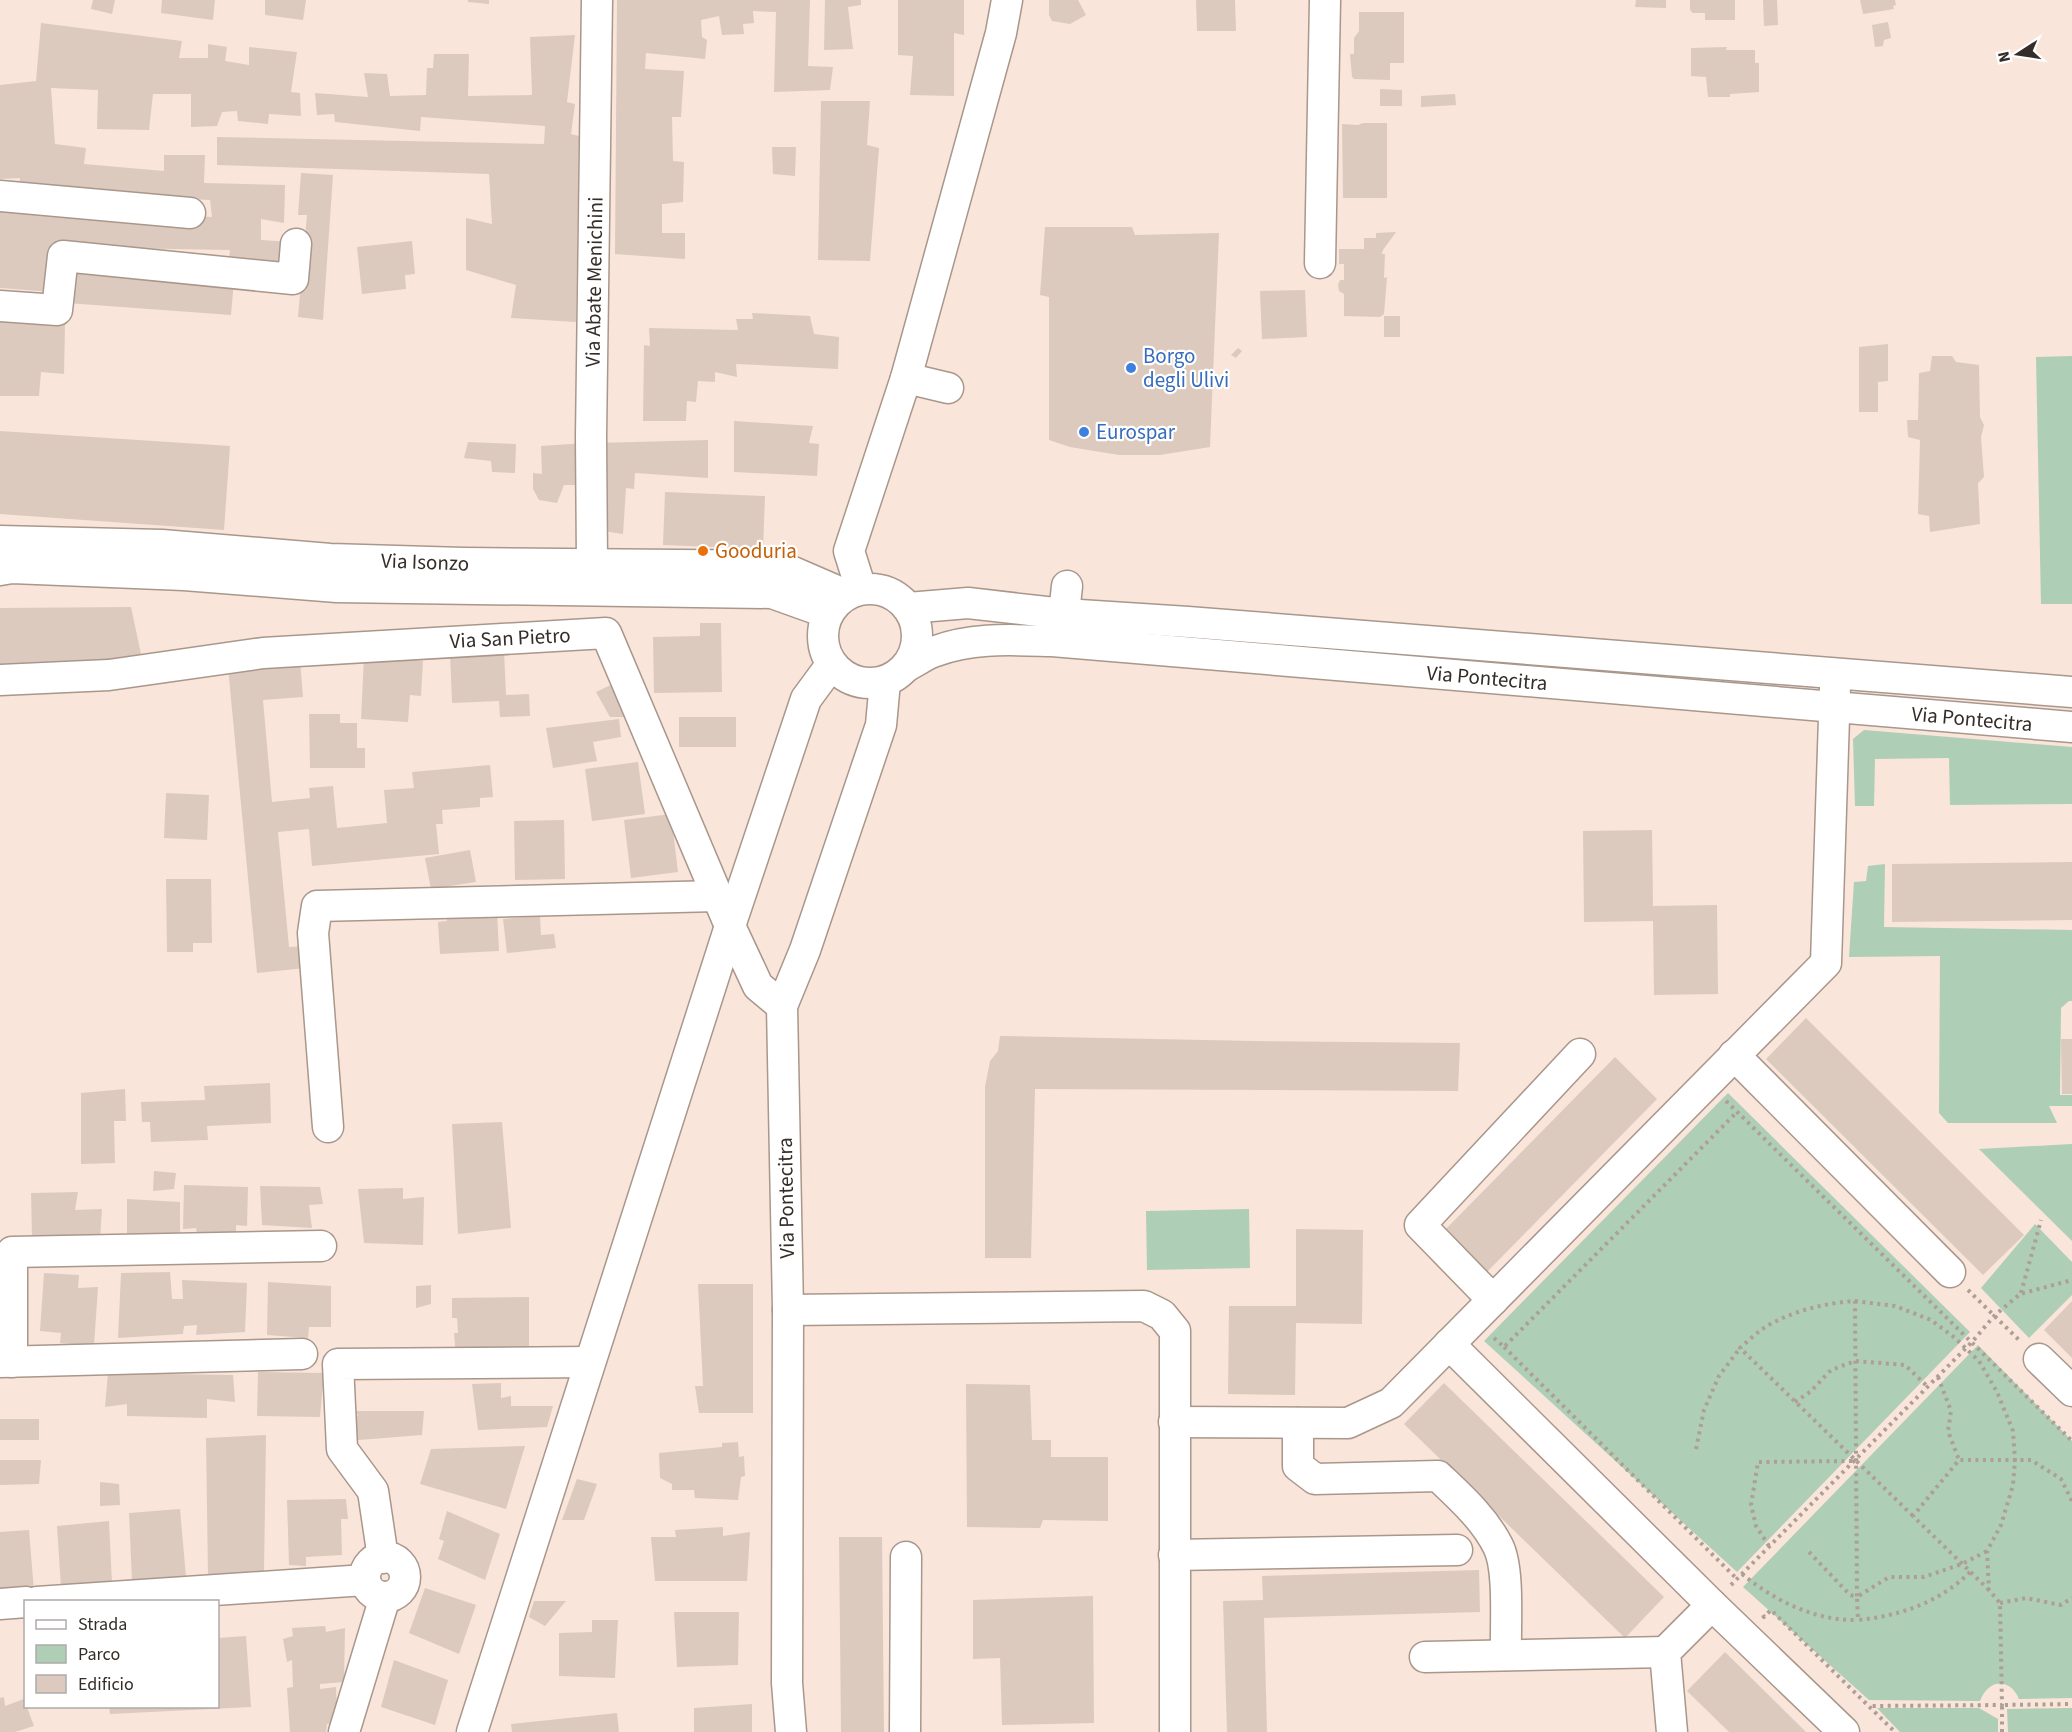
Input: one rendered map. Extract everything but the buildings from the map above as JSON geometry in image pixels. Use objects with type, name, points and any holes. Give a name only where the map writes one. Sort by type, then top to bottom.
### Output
[{"type":"street","name":"Via Abate Menichini","points":[[592,564],[591,437],[597,0]]},
{"type":"street","points":[[845,599],[849,551],[906,378],[1001,33],[1007,0]]},
{"type":"street","points":[[1320,263],[1325,0]]},
{"type":"street","points":[[0,196],[190,213]]},
{"type":"street","points":[[0,306],[57,310],[63,256],[293,279],[296,244]]},
{"type":"street","points":[[906,378],[948,388]]},
{"type":"street","name":"Via Isonzo","points":[[0,541],[162,545],[330,559],[462,563],[779,566],[845,599]]},
{"type":"street","name":"Via Isonzo","points":[[0,570],[12,568],[184,575],[337,587],[772,593],[845,599]]},
{"type":"street","points":[[883,590],[896,596],[908,608],[916,626],[917,639],[914,655],[896,674],[868,684],[846,678],[831,665],[822,641],[823,624],[845,599],[883,590]]},
{"type":"street","name":"Via Pontecitra","points":[[908,608],[969,603],[1066,600],[1188,609],[1836,674],[2072,692]]},
{"type":"street","name":"Via San Pietro","points":[[0,680],[109,675],[263,653],[606,633],[717,896],[758,986],[782,1006]]},
{"type":"street","name":"Via Pontecitra","points":[[791,1732],[788,1683],[788,1310],[782,1006],[805,950],[896,674],[934,651],[963,643],[1005,639],[1052,640],[2072,727]]},
{"type":"street","points":[[472,1732],[730,926],[806,699],[831,665]]},
{"type":"street","points":[[1174,1422],[1348,1423],[1391,1402],[1826,963],[1836,674]]},
{"type":"street","points":[[328,1127],[313,933],[317,906],[717,896]]},
{"type":"street","points":[[1483,1309],[1420,1225],[1580,1054]]},
{"type":"street","points":[[1734,1055],[1950,1272]]},
{"type":"street","points":[[302,1354],[6,1362],[12,1252],[321,1246]]},
{"type":"street","points":[[788,1310],[1144,1306],[1162,1315],[1175,1331],[1174,1732]]},
{"type":"street","points":[[1449,1344],[1721,1595],[1845,1732]]},
{"type":"street","points":[[2039,1359],[2072,1391]]},
{"type":"street","points":[[344,1732],[378,1578],[372,1491],[342,1449],[338,1364],[590,1362]]},
{"type":"street","points":[[1298,1423],[1298,1466],[1314,1479],[1438,1476],[1476,1513],[1499,1547],[1504,1571],[1506,1655]]},
{"type":"street","points":[[1174,1555],[1457,1550]]},
{"type":"street","points":[[905,1732],[906,1557]]},
{"type":"street","points":[[65,1600],[378,1578]]},
{"type":"street","points":[[1425,1657],[1665,1652],[1721,1595]]},
{"type":"street","points":[[0,1604],[24,1602]]},
{"type":"street","points":[[1665,1652],[1672,1732]]},
{"type":"path","points":[[1707,1082],[2072,1441]]},
{"type":"path","points":[[1504,1347],[1737,1112]]},
{"type":"path","points":[[2020,1294],[2041,1220]]},
{"type":"path","points":[[1950,1272],[2039,1359]]},
{"type":"path","points":[[1721,1595],[1938,1377],[1994,1316],[2020,1294],[2072,1280]]},
{"type":"path","points":[[1855,1301],[1858,1620]]},
{"type":"path","points":[[1696,1449],[1704,1410],[1719,1376],[1740,1348],[1761,1330],[1796,1314],[1831,1302],[1855,1301],[1895,1306],[1931,1320],[1979,1361],[1997,1392],[2013,1431],[2015,1460],[2013,1485],[2001,1525],[1987,1551],[1989,1590]]},
{"type":"path","points":[[1483,1309],[1504,1347],[1737,1579]]},
{"type":"path","points":[[1740,1348],[1913,1515],[2000,1603],[2002,1732]]},
{"type":"path","points":[[1795,1401],[1810,1392],[1831,1370],[1855,1361],[1905,1365],[1928,1387]]},
{"type":"path","points":[[1938,1377],[1950,1411],[1948,1431],[1959,1460]]},
{"type":"path","points":[[1959,1460],[2031,1460],[2061,1479],[2072,1501]]},
{"type":"path","points":[[1913,1515],[1959,1460]]},
{"type":"path","points":[[1769,1546],[1756,1526],[1751,1505],[1758,1462],[1855,1461]]},
{"type":"path","points":[[1809,1552],[1850,1595],[1857,1597],[1889,1577],[1924,1577],[1962,1564],[1987,1551]]},
{"type":"path","points":[[1742,1574],[1775,1597],[1806,1612],[1844,1620],[1858,1620],[1886,1618],[1920,1607],[1961,1581],[1970,1572]]},
{"type":"path","points":[[1721,1595],[1739,1593]]},
{"type":"path","points":[[2000,1603],[2026,1598],[2061,1605],[2072,1598]]},
{"type":"path","points":[[1756,1609],[1764,1617],[1771,1610],[1895,1732]]},
{"type":"path","points":[[1869,1706],[2072,1704]]},
{"type":"green space","points":[[2072,356],[2072,604],[2041,604],[2036,357]]},
{"type":"green space","points":[[1864,730],[2072,747],[2072,804],[1950,805],[1949,758],[1875,759],[1874,806],[1855,806],[1853,739]]},
{"type":"green space","points":[[1885,864],[1884,927],[2072,930],[2072,1001],[2061,1008],[2060,1095],[2072,1095],[2072,1106],[2049,1106],[2057,1123],[1948,1123],[1939,1113],[1940,956],[1849,957],[1854,882],[1866,881],[1868,866]]},
{"type":"green space","points":[[1728,1093],[1970,1332],[1737,1572],[1484,1341]]},
{"type":"green space","points":[[2072,1144],[2072,1241],[1979,1149]]},
{"type":"green space","points":[[1249,1209],[1250,1268],[1147,1270],[1146,1211]]},
{"type":"green space","points":[[2035,1224],[2072,1262],[2072,1295],[2029,1338],[1981,1288]]},
{"type":"green space","points":[[1978,1345],[2072,1441],[2072,1698],[2019,1699],[2010,1687],[1999,1684],[1988,1688],[1980,1701],[1869,1700],[1743,1587]]},
{"type":"green space","points":[[1877,1708],[1979,1708],[1998,1719],[1998,1732],[1900,1732]]},
{"type":"green space","points":[[2072,1708],[2072,1732],[2008,1732],[2007,1709]]},
{"type":"place","name":"Borgo degli Ulivi","points":[[1131,368]]},
{"type":"place","name":"Eurospar","points":[[1084,432]]},
{"type":"place","name":"Gooduria","points":[[703,551]]}]
